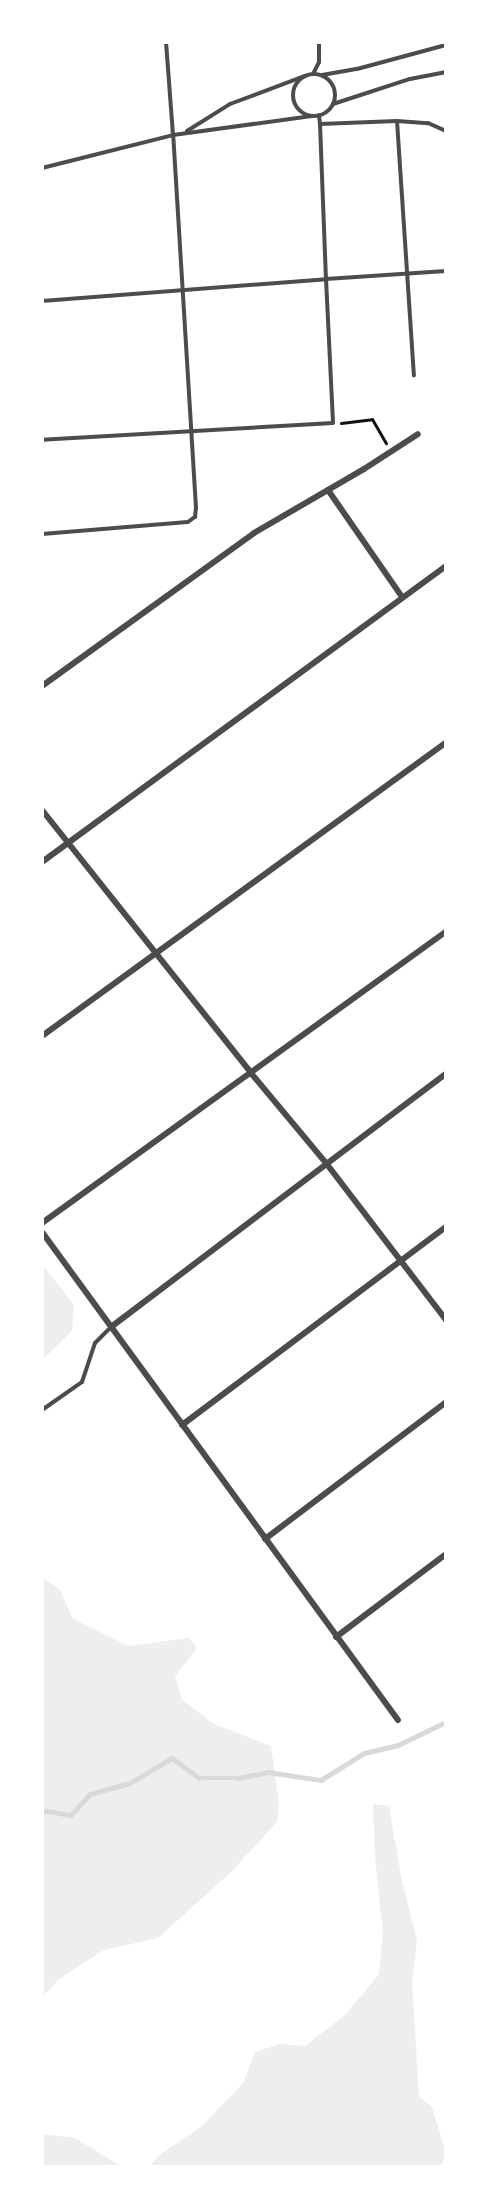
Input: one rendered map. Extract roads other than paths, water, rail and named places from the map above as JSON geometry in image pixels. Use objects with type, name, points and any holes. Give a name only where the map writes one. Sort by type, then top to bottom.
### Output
[{"type":"street","points":[[42,686],[254,533],[418,434]]},
{"type":"street","points":[[328,490],[402,597]]},
{"type":"street","points":[[42,862],[402,597],[445,569]]},
{"type":"street","points":[[42,1036],[446,742]]},
{"type":"street","points":[[42,810],[251,1073],[326,1163],[446,1320]]},
{"type":"street","points":[[42,1223],[446,932]]},
{"type":"street","points":[[111,1328],[446,1074]]},
{"type":"street","points":[[182,1425],[446,1227]]},
{"type":"street","points":[[42,1232],[398,1720]]},
{"type":"street","points":[[265,1539],[446,1402]]},
{"type":"street","points":[[336,1637],[446,1554]]},
{"type":"lane","points":[[42,534],[192,520],[196,513],[166,42]]},
{"type":"lane","points":[[313,74],[319,62],[319,42]]},
{"type":"lane","points":[[186,132],[230,104],[305,76],[357,69],[446,45]]},
{"type":"lane","points":[[42,168],[186,132],[319,115],[333,104],[410,80],[446,72]]},
{"type":"lane","points":[[321,75],[333,85],[335,94],[333,104]]},
{"type":"lane","points":[[305,76],[296,85],[294,98],[300,110],[312,116]]},
{"type":"lane","points":[[42,440],[333,423],[319,115]]},
{"type":"lane","points":[[320,124],[397,121],[428,123],[446,131]]},
{"type":"lane","points":[[397,121],[414,375]]},
{"type":"lane","points":[[42,301],[446,271]]},
{"type":"lane","points":[[42,1410],[82,1382],[95,1343],[111,1328]]},
{"type":"waterway","points":[[42,1810],[71,1815],[90,1794],[130,1783],[172,1758],[200,1778],[238,1778],[268,1772],[321,1780],[364,1753],[398,1745],[446,1722]]}]
